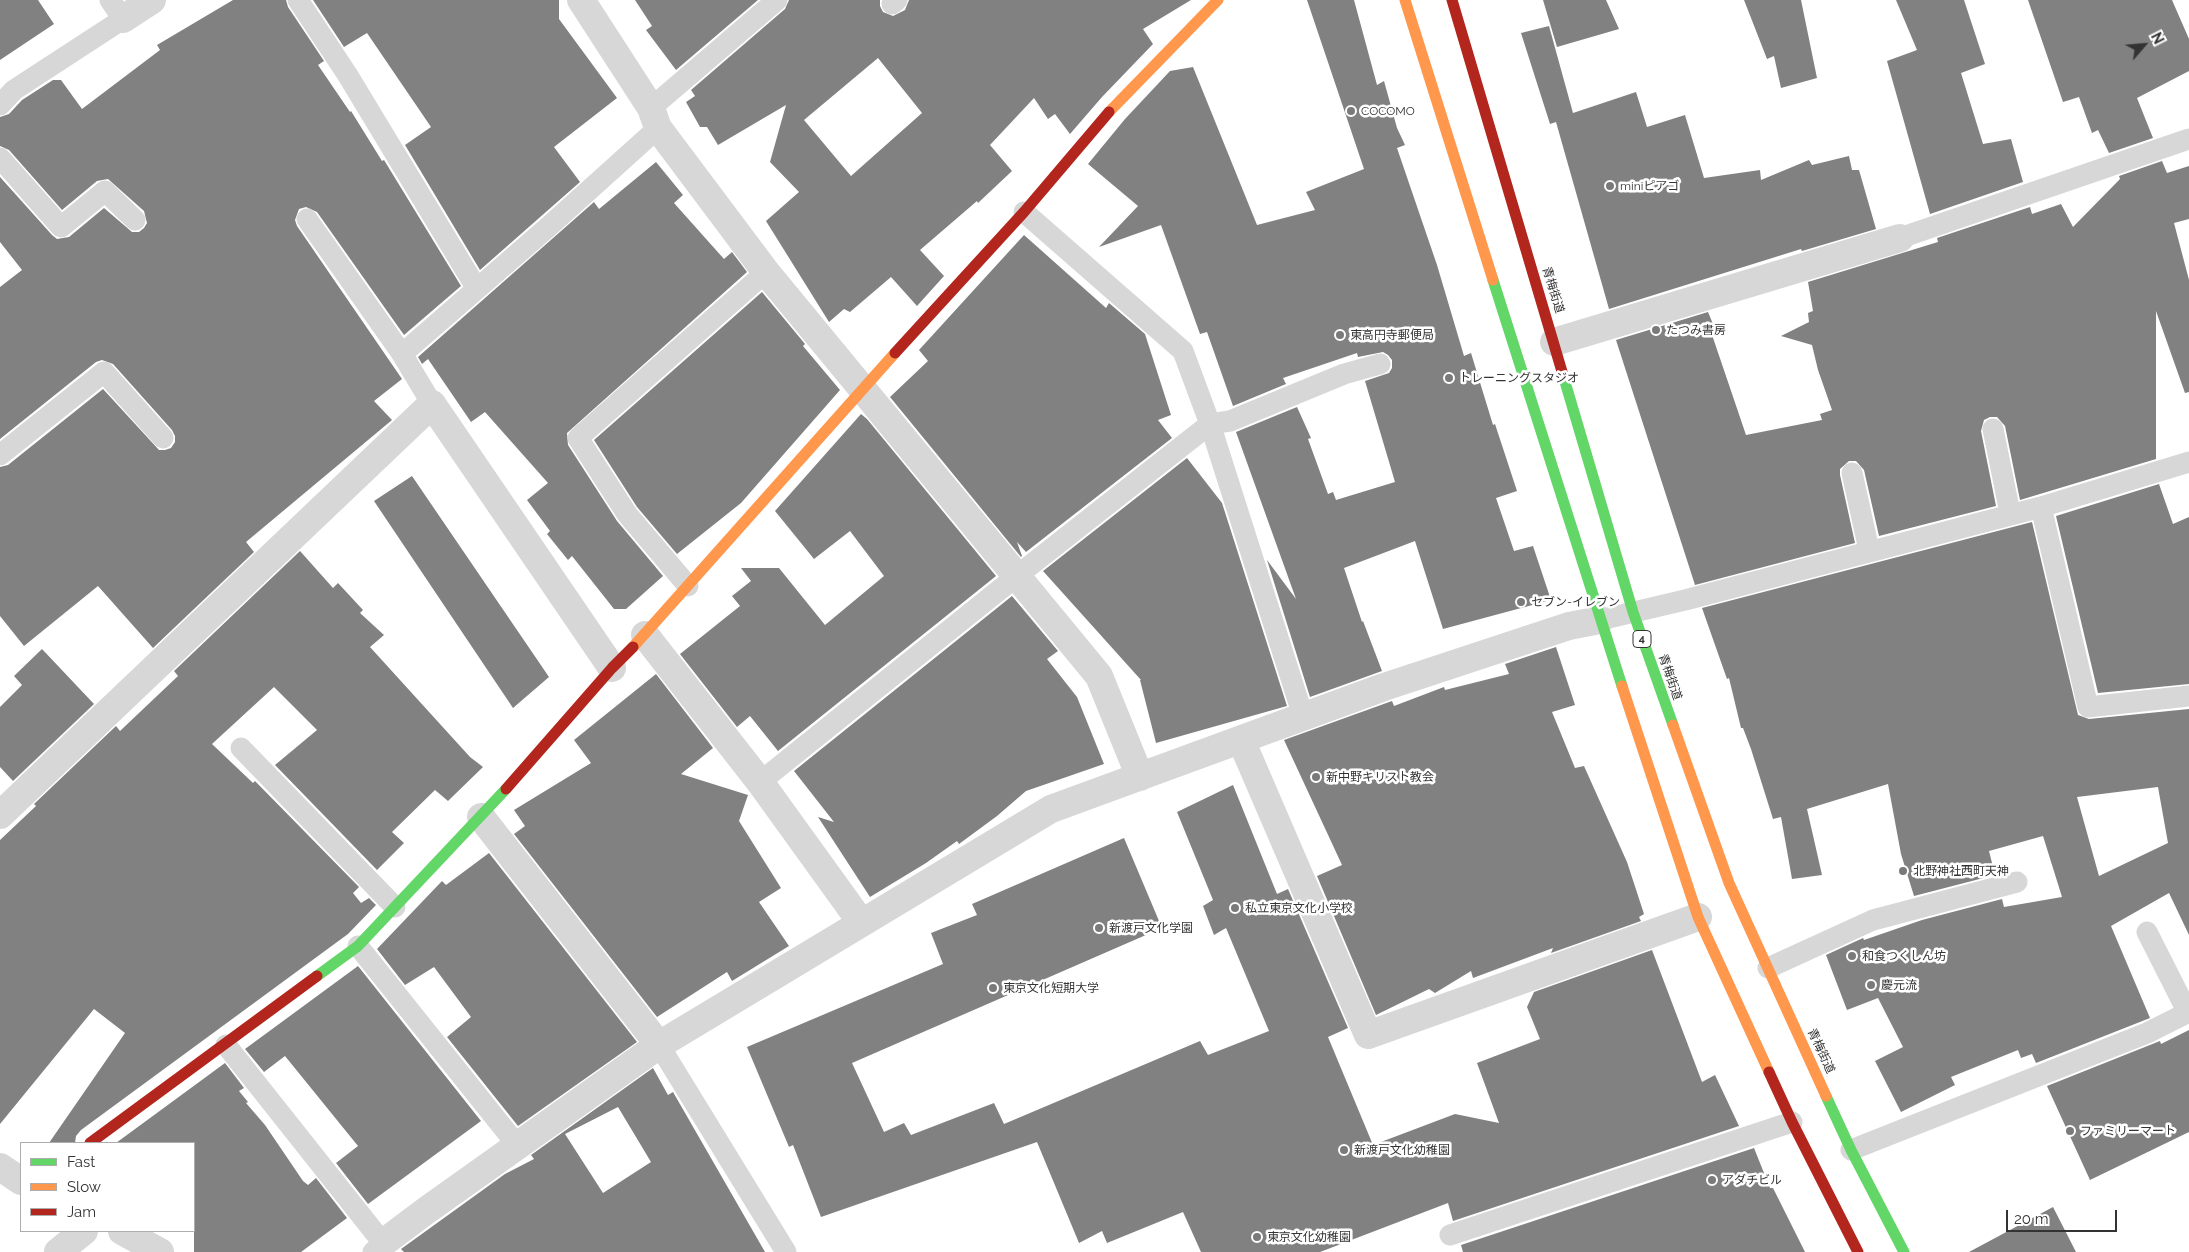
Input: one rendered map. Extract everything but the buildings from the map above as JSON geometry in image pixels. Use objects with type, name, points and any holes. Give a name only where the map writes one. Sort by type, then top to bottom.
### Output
[{"type":"main road","points":[[1405,0],[1600,620],[1698,917],[1792,1122],[1858,1252]]},
{"type":"main road","name":"青梅街道","points":[[1452,0],[1633,612],[1729,883],[1851,1150],[1904,1252]]},
{"type":"main road","points":[[91,1142],[226,1045],[358,946],[480,817],[612,668],[646,636],[862,389],[1024,212],[1113,108],[1207,5]]},
{"type":"street","points":[[116,9],[152,0]]},
{"type":"street","points":[[581,0],[655,118],[766,272],[1018,575],[1099,676],[1140,776]]},
{"type":"street","points":[[1554,342],[1900,238]]},
{"type":"street","points":[[0,815],[432,404],[612,668]]},
{"type":"street","points":[[378,1248],[517,1145],[658,1045],[1050,809],[1384,687],[1569,626],[1600,620]]},
{"type":"street","points":[[646,636],[760,782],[861,922]]},
{"type":"street","points":[[1241,740],[1368,1035],[1698,917]]},
{"type":"street","points":[[480,817],[658,1045]]},
{"type":"street","points":[[0,1167],[20,1179]]},
{"type":"street","points":[[58,1252],[83,1232]]},
{"type":"street","points":[[124,1232],[160,1252]]},
{"type":"lane","points":[[298,0],[347,74],[477,289]]},
{"type":"lane","points":[[402,354],[477,289],[777,0]]},
{"type":"lane","points":[[0,104],[14,90],[116,9]]},
{"type":"lane","points":[[1900,238],[2189,139]]},
{"type":"lane","points":[[0,158],[61,227],[105,191],[135,220]]},
{"type":"lane","points":[[1024,212],[1183,351],[1210,424],[1303,716]]},
{"type":"lane","points":[[307,219],[402,354],[432,404]]},
{"type":"lane","points":[[688,586],[628,514],[578,438],[766,272]]},
{"type":"lane","points":[[760,782],[1210,424],[1230,421],[1344,374],[1380,364]]},
{"type":"lane","points":[[0,455],[104,372],[163,438]]},
{"type":"lane","points":[[1993,429],[2010,513]]},
{"type":"lane","points":[[1600,620],[1685,600],[2041,506],[2189,462]]},
{"type":"lane","points":[[1852,473],[1869,550]]},
{"type":"lane","points":[[2041,506],[2088,707],[2189,696]]},
{"type":"lane","points":[[241,748],[395,907]]},
{"type":"lane","points":[[1768,968],[1874,920],[2017,882]]},
{"type":"lane","points":[[1851,1150],[2147,1033],[2188,1013],[2147,932]]},
{"type":"lane","points":[[358,946],[517,1145]]},
{"type":"lane","points":[[226,1045],[378,1248]]},
{"type":"lane","points":[[658,1045],[786,1252]]},
{"type":"lane","points":[[1450,1235],[1792,1122]]},
{"type":"traffic: fast","points":[[1493,280],[1622,686]]},
{"type":"traffic: fast","points":[[1563,375],[1633,612],[1673,725]]},
{"type":"traffic: fast","points":[[317,976],[358,946],[506,789]]},
{"type":"traffic: fast","points":[[1826,1096],[1851,1150],[1904,1252]]},
{"type":"traffic: slow","points":[[1109,112],[1218,0]]},
{"type":"traffic: slow","points":[[1405,0],[1493,280]]},
{"type":"traffic: slow","points":[[633,647],[895,353]]},
{"type":"traffic: slow","points":[[1622,686],[1698,917],[1769,1072]]},
{"type":"traffic: slow","points":[[1673,725],[1729,883],[1826,1096]]},
{"type":"traffic: jam","points":[[1452,0],[1563,375]]},
{"type":"traffic: jam","points":[[895,353],[1024,212],[1109,112]]},
{"type":"traffic: jam","points":[[506,789],[612,668],[633,647]]},
{"type":"traffic: jam","points":[[91,1142],[317,976]]},
{"type":"traffic: jam","points":[[1769,1072],[1792,1122],[1858,1252]]},
{"type":"place","name":"COCOMO","points":[[1351,111]]},
{"type":"place","name":"miniピアゴ","points":[[1610,186]]},
{"type":"place","name":"たつみ書房","points":[[1656,330]]},
{"type":"place","name":"東高円寺郵便局","points":[[1340,335]]},
{"type":"place","name":"トレーニングスタジオ","points":[[1449,378]]},
{"type":"place","name":"セブン-イレブン","points":[[1521,602]]},
{"type":"place","name":"新中野キリスト教会","points":[[1316,777]]},
{"type":"place","name":"北野神社西町天神","points":[[1903,871]]},
{"type":"place","name":"私立東京文化小学校","points":[[1235,908]]},
{"type":"place","name":"新渡戸文化学園","points":[[1099,928]]},
{"type":"place","name":"和食つくしん坊","points":[[1852,956]]},
{"type":"place","name":"慶元流","points":[[1871,985]]},
{"type":"place","name":"東京文化短期大学","points":[[993,988]]},
{"type":"place","name":"ファミリーマート","points":[[2070,1131]]},
{"type":"place","name":"新渡戸文化幼稚園","points":[[1344,1150]]},
{"type":"place","name":"アダチビル","points":[[1712,1180]]},
{"type":"place","name":"東京文化幼稚園","points":[[1257,1237]]}]
